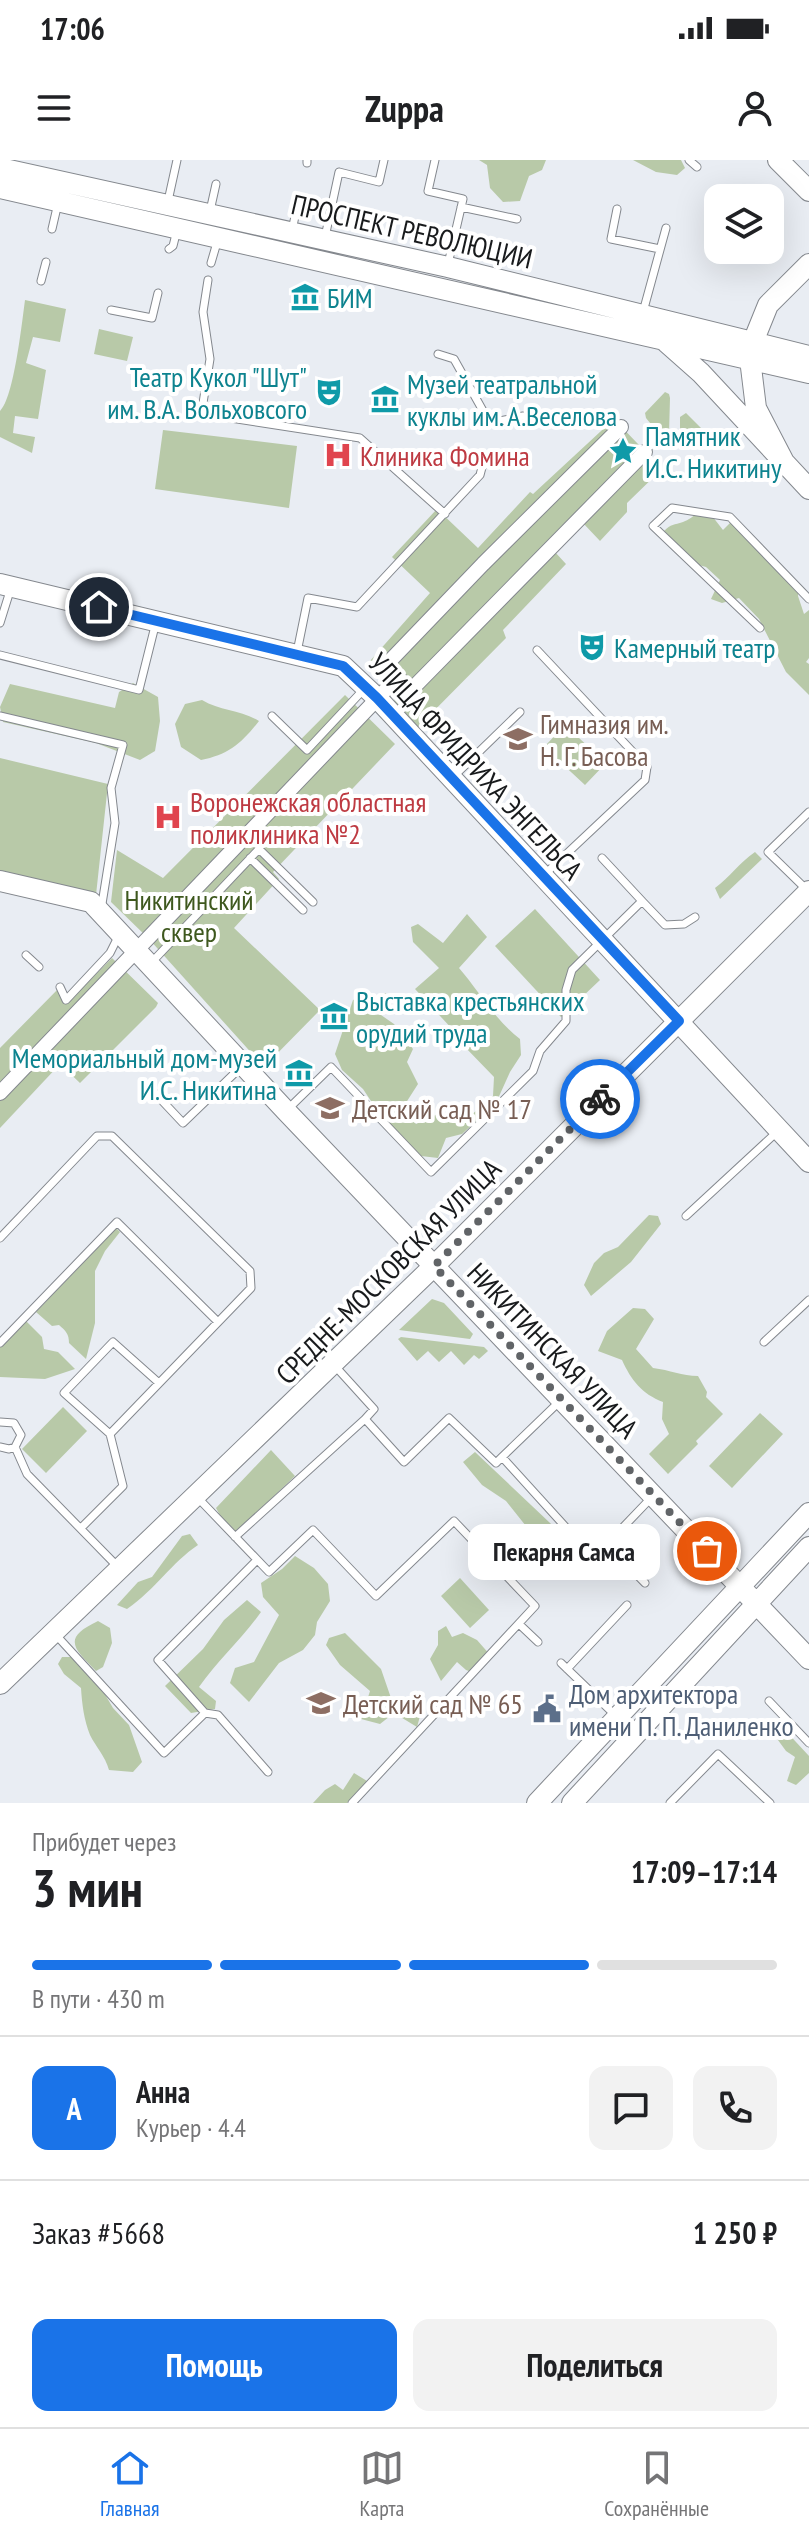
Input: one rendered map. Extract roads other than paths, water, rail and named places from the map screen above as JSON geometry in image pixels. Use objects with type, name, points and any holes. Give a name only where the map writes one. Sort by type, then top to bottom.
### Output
[{"type":"street","points":[[778,160],[809,191]]},
{"type":"street","name":"ПРОСПЕКТ РЕВОЛЮЦИИ","points":[[0,168],[168,203],[643,314],[809,373]]},
{"type":"street","name":"ПРОСПЕКТ РЕВОЛЮЦИИ","points":[[0,188],[663,339],[809,356]]},
{"type":"street","points":[[783,460],[756,408],[751,351],[768,305],[809,264]]},
{"type":"street","points":[[663,339],[701,373],[809,489]]},
{"type":"street","points":[[621,427],[386,665],[410,691],[645,452]]},
{"type":"street","name":"УЛИЦА ФРИДРИХА ЭНГЕЛЬСА","points":[[6,585],[343,666],[372,693],[809,1162]]},
{"type":"street","points":[[0,1093],[143,958],[372,693],[398,677]]},
{"type":"street","name":"НИКИТИНСКАЯ УЛИЦА","points":[[0,881],[91,902],[243,1066],[809,1659]]},
{"type":"street","name":"СРЕДНЕ-МОСКОВСКАЯ УЛИЦА","points":[[0,1684],[434,1266],[809,892]]},
{"type":"street","points":[[537,1803],[809,1513]]},
{"type":"street","points":[[572,1803],[809,1547]]},
{"type":"lane","points":[[168,203],[177,160]]},
{"type":"lane","points":[[324,239],[339,172],[379,182],[384,160]]},
{"type":"lane","points":[[435,160],[428,191],[463,199],[448,267]]},
{"type":"lane","points":[[689,160],[697,167]]},
{"type":"lane","points":[[209,213],[216,184]]},
{"type":"lane","points":[[52,229],[58,201]]},
{"type":"lane","points":[[292,232],[298,203]]},
{"type":"lane","points":[[461,207],[517,219]]},
{"type":"lane","points":[[617,209],[611,239],[660,249]]},
{"type":"lane","points":[[169,249],[173,246],[177,228]]},
{"type":"lane","points":[[643,314],[666,228]]},
{"type":"lane","points":[[211,263],[218,238]]},
{"type":"lane","points":[[41,281],[46,262]]},
{"type":"lane","points":[[195,416],[203,403],[210,359],[203,312],[208,280]]},
{"type":"lane","points":[[111,310],[152,318],[158,293]]},
{"type":"lane","points":[[438,354],[454,359],[487,418]]},
{"type":"lane","points":[[203,403],[211,415],[360,438],[445,514]]},
{"type":"lane","points":[[500,421],[523,416]]},
{"type":"lane","points":[[296,655],[308,598],[357,607],[480,475],[485,456]]},
{"type":"lane","points":[[760,628],[653,526],[672,508],[730,517],[809,599]]},
{"type":"lane","points":[[0,623],[6,585]]},
{"type":"lane","points":[[0,655],[139,690],[156,621]]},
{"type":"lane","points":[[537,650],[647,767],[648,774],[542,876]]},
{"type":"lane","points":[[272,716],[307,750],[372,693]]},
{"type":"lane","points":[[452,779],[520,712]]},
{"type":"lane","points":[[0,716],[123,745],[111,788],[115,823],[101,912]]},
{"type":"lane","points":[[809,812],[768,852],[809,892]]},
{"type":"lane","points":[[143,958],[259,849],[313,902]]},
{"type":"lane","points":[[250,858],[303,910]]},
{"type":"lane","points":[[602,858],[665,925],[684,924],[695,917]]},
{"type":"lane","points":[[286,1111],[331,1067],[431,1172],[533,1071],[540,1051],[566,1021],[566,990],[572,970],[642,901]]},
{"type":"lane","points":[[60,987],[66,1000],[110,953],[120,933]]},
{"type":"lane","points":[[26,955],[39,967]]},
{"type":"lane","points":[[152,1090],[183,1123],[243,1066]]},
{"type":"lane","points":[[686,1216],[780,1130]]},
{"type":"lane","points":[[0,1238],[97,1136],[112,1136],[250,1271],[251,1288],[110,1434]]},
{"type":"lane","points":[[0,1343],[117,1222],[218,1322]]},
{"type":"lane","points":[[764,1342],[809,1300]]},
{"type":"lane","points":[[81,1528],[123,1486],[110,1434],[64,1393],[113,1342],[159,1383]]},
{"type":"lane","points":[[235,1537],[374,1409],[333,1364]]},
{"type":"lane","points":[[365,1419],[404,1462],[449,1418],[496,1463],[562,1399]]},
{"type":"lane","points":[[0,1422],[9,1421],[18,1426],[21,1435],[15,1447],[0,1447]]},
{"type":"lane","points":[[15,1447],[27,1474],[121,1570]]},
{"type":"lane","points":[[502,1457],[581,1544],[607,1544],[645,1583]]},
{"type":"lane","points":[[607,1544],[654,1495]]},
{"type":"lane","points":[[196,1496],[269,1572],[313,1530],[376,1596],[454,1521],[535,1606],[352,1803]]},
{"type":"lane","points":[[257,1560],[158,1660],[205,1713],[218,1715],[268,1772]]},
{"type":"lane","points":[[617,1716],[564,1666],[627,1605]]},
{"type":"lane","points":[[519,1624],[538,1642]]},
{"type":"lane","points":[[54,1633],[164,1753],[205,1713]]},
{"type":"lane","points":[[769,1701],[809,1743]]},
{"type":"lane","points":[[670,1803],[718,1754],[770,1803]]},
{"type":"place","name":"БИМ","points":[[305,297]]},
{"type":"place","name":"Театр Кукол \"Шут\" им. В.А. Вольховсого","points":[[329,392]]},
{"type":"place","name":"Музей театральной куклы им. А.Веселова","points":[[385,399]]},
{"type":"place","name":"Памятник И.С. Никитину","points":[[623,451]]},
{"type":"place","name":"Клиника Фомина","points":[[338,455]]},
{"type":"place","name":"Камерный театр","points":[[592,647]]},
{"type":"place","name":"Гимназия им. Н. Г. Басова","points":[[518,739]]},
{"type":"place","name":"Воронежская областная поликлиника №2","points":[[168,817]]},
{"type":"place","name":"Выставка крестьянских орудий труда","points":[[334,1016]]},
{"type":"place","name":"Мемориальный дом-музей И.С. Никитина","points":[[299,1073]]},
{"type":"place","name":"Детский сад № 17","points":[[330,1108]]},
{"type":"place","name":"Пекарня Самса","points":[[707,1551]]},
{"type":"place","name":"Детский сад № 65","points":[[321,1703]]},
{"type":"place","name":"Дом архитектора имени П. П. Даниленко","points":[[547,1709]]},
{"type":"park label","name":"Никитинский сквер","points":[[189,915]]}]
